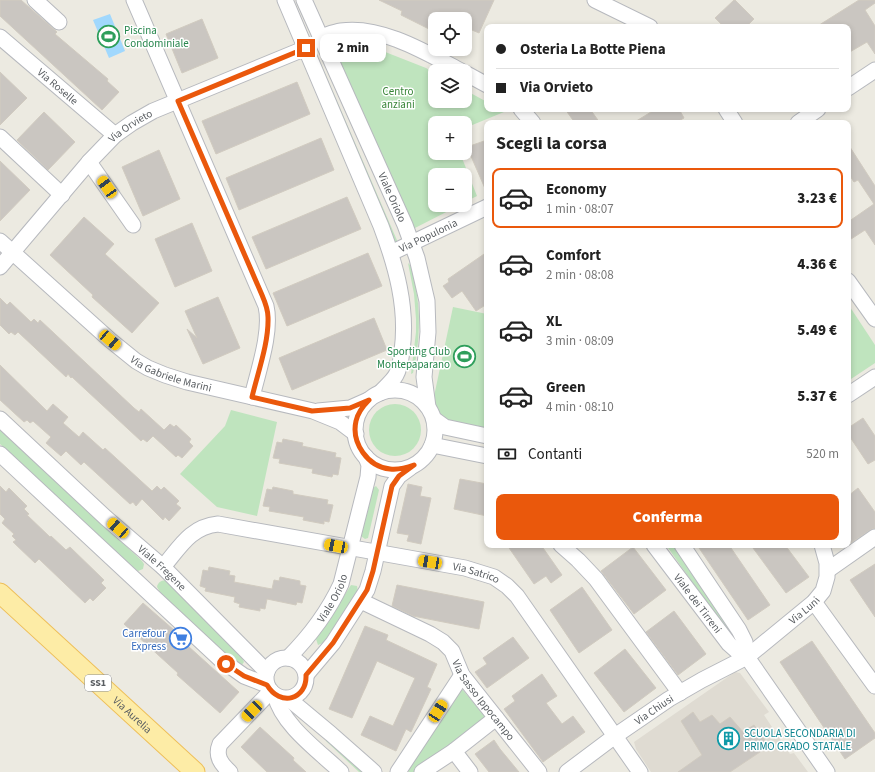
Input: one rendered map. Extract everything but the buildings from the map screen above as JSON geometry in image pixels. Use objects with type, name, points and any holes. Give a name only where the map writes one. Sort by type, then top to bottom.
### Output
[{"type":"main road","name":"Via Aurelia","points":[[0,593],[195,772]]},
{"type":"street","points":[[35,0],[59,22]]},
{"type":"street","points":[[134,0],[262,295],[267,311],[268,325],[266,340],[252,397]]},
{"type":"street","name":"Viale Oriolo","points":[[285,0],[391,253],[400,289],[403,309],[404,334],[401,361],[396,374],[390,383],[374,396]]},
{"type":"street","name":"Viale Oriolo","points":[[304,0],[405,224],[412,243],[426,290],[428,332],[424,377],[431,413]]},
{"type":"street","points":[[595,0],[644,24]]},
{"type":"street","points":[[320,37],[352,30],[378,33],[412,46],[447,64]]},
{"type":"street","name":"Via Roselle","points":[[0,37],[115,135]]},
{"type":"street","name":"Via Orvieto","points":[[0,267],[89,162],[115,135],[153,111],[306,48]]},
{"type":"street","points":[[851,86],[875,70]]},
{"type":"street","points":[[472,77],[484,83]]},
{"type":"street","points":[[524,112],[530,120]]},
{"type":"street","points":[[802,120],[814,112]]},
{"type":"street","points":[[0,137],[62,195]]},
{"type":"street","points":[[89,162],[133,225]]},
{"type":"street","name":"Via Populonia","points":[[391,253],[484,208]]},
{"type":"street","name":"Via Gabriele Marini","points":[[0,241],[110,340],[154,372],[176,379],[312,411],[340,422],[356,434]]},
{"type":"street","points":[[851,285],[875,319]]},
{"type":"street","points":[[851,393],[875,377]]},
{"type":"street","points":[[414,465],[402,469],[389,469],[377,465],[366,457],[359,447],[356,434],[356,422],[361,410],[374,396],[393,390],[406,392],[418,397],[445,427],[484,435]]},
{"type":"street","name":"Via Gabriele Marini","points":[[312,411],[350,408],[374,396]]},
{"type":"street","points":[[306,675],[333,643],[361,601],[369,585],[392,486],[399,476],[425,457],[432,445],[435,432],[431,413]]},
{"type":"street","name":"Viale Fregene","points":[[0,418],[106,518],[163,567],[274,688],[336,738],[374,772]]},
{"type":"street","points":[[432,445],[484,455]]},
{"type":"street","name":"Viale Fregene","points":[[0,454],[220,659],[244,676],[274,688]]},
{"type":"street","name":"Viale Oriolo","points":[[288,658],[310,633],[337,593],[344,575],[368,478],[369,465],[366,457]]},
{"type":"street","name":"Via Satrico","points":[[163,567],[190,535],[200,528],[212,525],[232,526],[443,564],[480,572],[494,577],[507,586],[517,596],[640,772]]},
{"type":"street","points":[[828,570],[875,537]]},
{"type":"street","points":[[564,548],[596,579],[680,693]]},
{"type":"street","name":"Viale dei Tirreni","points":[[656,548],[730,644],[738,652],[747,657],[827,772]]},
{"type":"street","name":"Viale dei Tirreni","points":[[684,548],[739,630],[745,642],[747,657]]},
{"type":"street","name":"Via Luni","points":[[747,657],[819,597],[826,585],[828,570],[823,548]]},
{"type":"street","name":"Via Sasso Ippocampo","points":[[361,601],[438,638],[448,646],[452,651],[462,674],[539,772]]},
{"type":"street","points":[[814,602],[875,686]]},
{"type":"street","name":"Via Chiusi","points":[[566,772],[615,736],[680,693],[747,657]]},
{"type":"street","points":[[288,658],[300,663],[304,668],[307,681],[305,688],[300,693],[295,697],[274,688],[270,666],[281,659],[288,658]]},
{"type":"street","points":[[398,772],[462,674]]},
{"type":"street","points":[[230,772],[222,764],[218,754],[220,744],[274,688]]},
{"type":"street","name":"Viale Fregene","points":[[274,688],[280,710],[290,725],[341,772]]},
{"type":"street","points":[[422,772],[454,751],[496,718]]},
{"type":"street","points":[[454,751],[470,772]]},
{"type":"shaded area","points":[[735,672],[740,673],[769,712],[764,715],[790,754],[794,753],[808,772],[651,772],[636,749],[634,742]]},
{"type":"green space","name":"Centro anziani","points":[[351,44],[370,46],[426,68],[428,69],[428,108],[472,108],[472,94],[484,100],[484,112],[504,112],[472,125],[472,116],[428,116],[428,160],[463,160],[466,168],[428,168],[428,212],[446,212],[413,229],[334,47]]},
{"type":"green space","points":[[321,64],[399,245],[396,247],[318,66]]},
{"type":"green space","name":"Centro anziani","points":[[472,183],[477,196],[472,198]]},
{"type":"green space","points":[[408,263],[414,275],[419,316],[417,350],[413,373],[411,374],[416,319],[414,294]]},
{"type":"green space","name":"Sporting Club Montepaparano","points":[[453,307],[484,313],[484,431],[445,423],[433,401]]},
{"type":"green space","points":[[851,309],[875,345],[875,363],[851,379]]},
{"type":"green space","points":[[395,404],[405,406],[413,412],[419,420],[421,430],[419,440],[413,448],[405,454],[395,456],[385,454],[377,448],[371,440],[369,430],[371,420],[377,412],[385,406]]},
{"type":"green space","points":[[231,410],[277,422],[257,516],[217,507],[180,474],[225,426]]},
{"type":"green space","points":[[0,429],[142,561],[144,564],[143,569],[138,571],[132,567],[0,444]]},
{"type":"green space","points":[[376,486],[379,490],[368,538],[365,539],[361,536],[372,489]]},
{"type":"green space","points":[[668,548],[675,548],[741,641],[736,644]]},
{"type":"green space","points":[[165,580],[242,658],[244,662],[241,666],[228,658],[160,592],[157,585]]},
{"type":"green space","points":[[351,585],[357,586],[358,592],[325,642],[318,645],[316,639]]},
{"type":"green space","points":[[462,689],[487,719],[414,772],[409,772],[404,767]]},
{"type":"green space","points":[[325,739],[364,772],[359,772]]},
{"type":"water","name":"Piscina Condominiale","points":[[110,14],[125,51],[109,58],[93,20]]},
{"type":"place","name":"Piscina Condominiale","points":[[109,36]]},
{"type":"place","name":"Sporting Club Montepaparano","points":[[465,357]]},
{"type":"place","name":"Carrefour Express","points":[[181,639]]},
{"type":"place","name":"SCUOLA SECONDARIA DI PRIMO GRADO STATALE","points":[[728,739]]},
{"type":"route","points":[[226,664],[244,676],[267,685],[275,695],[282,698],[295,697],[305,688],[307,681],[306,675],[322,658],[333,643],[367,590],[373,571],[388,498],[392,486],[399,476],[414,465],[402,469],[389,469],[377,465],[366,457],[359,447],[356,434],[356,422],[361,410],[369,400],[360,405],[345,409],[312,411],[252,397],[266,340],[268,325],[266,306],[178,101],[306,48]]}]
